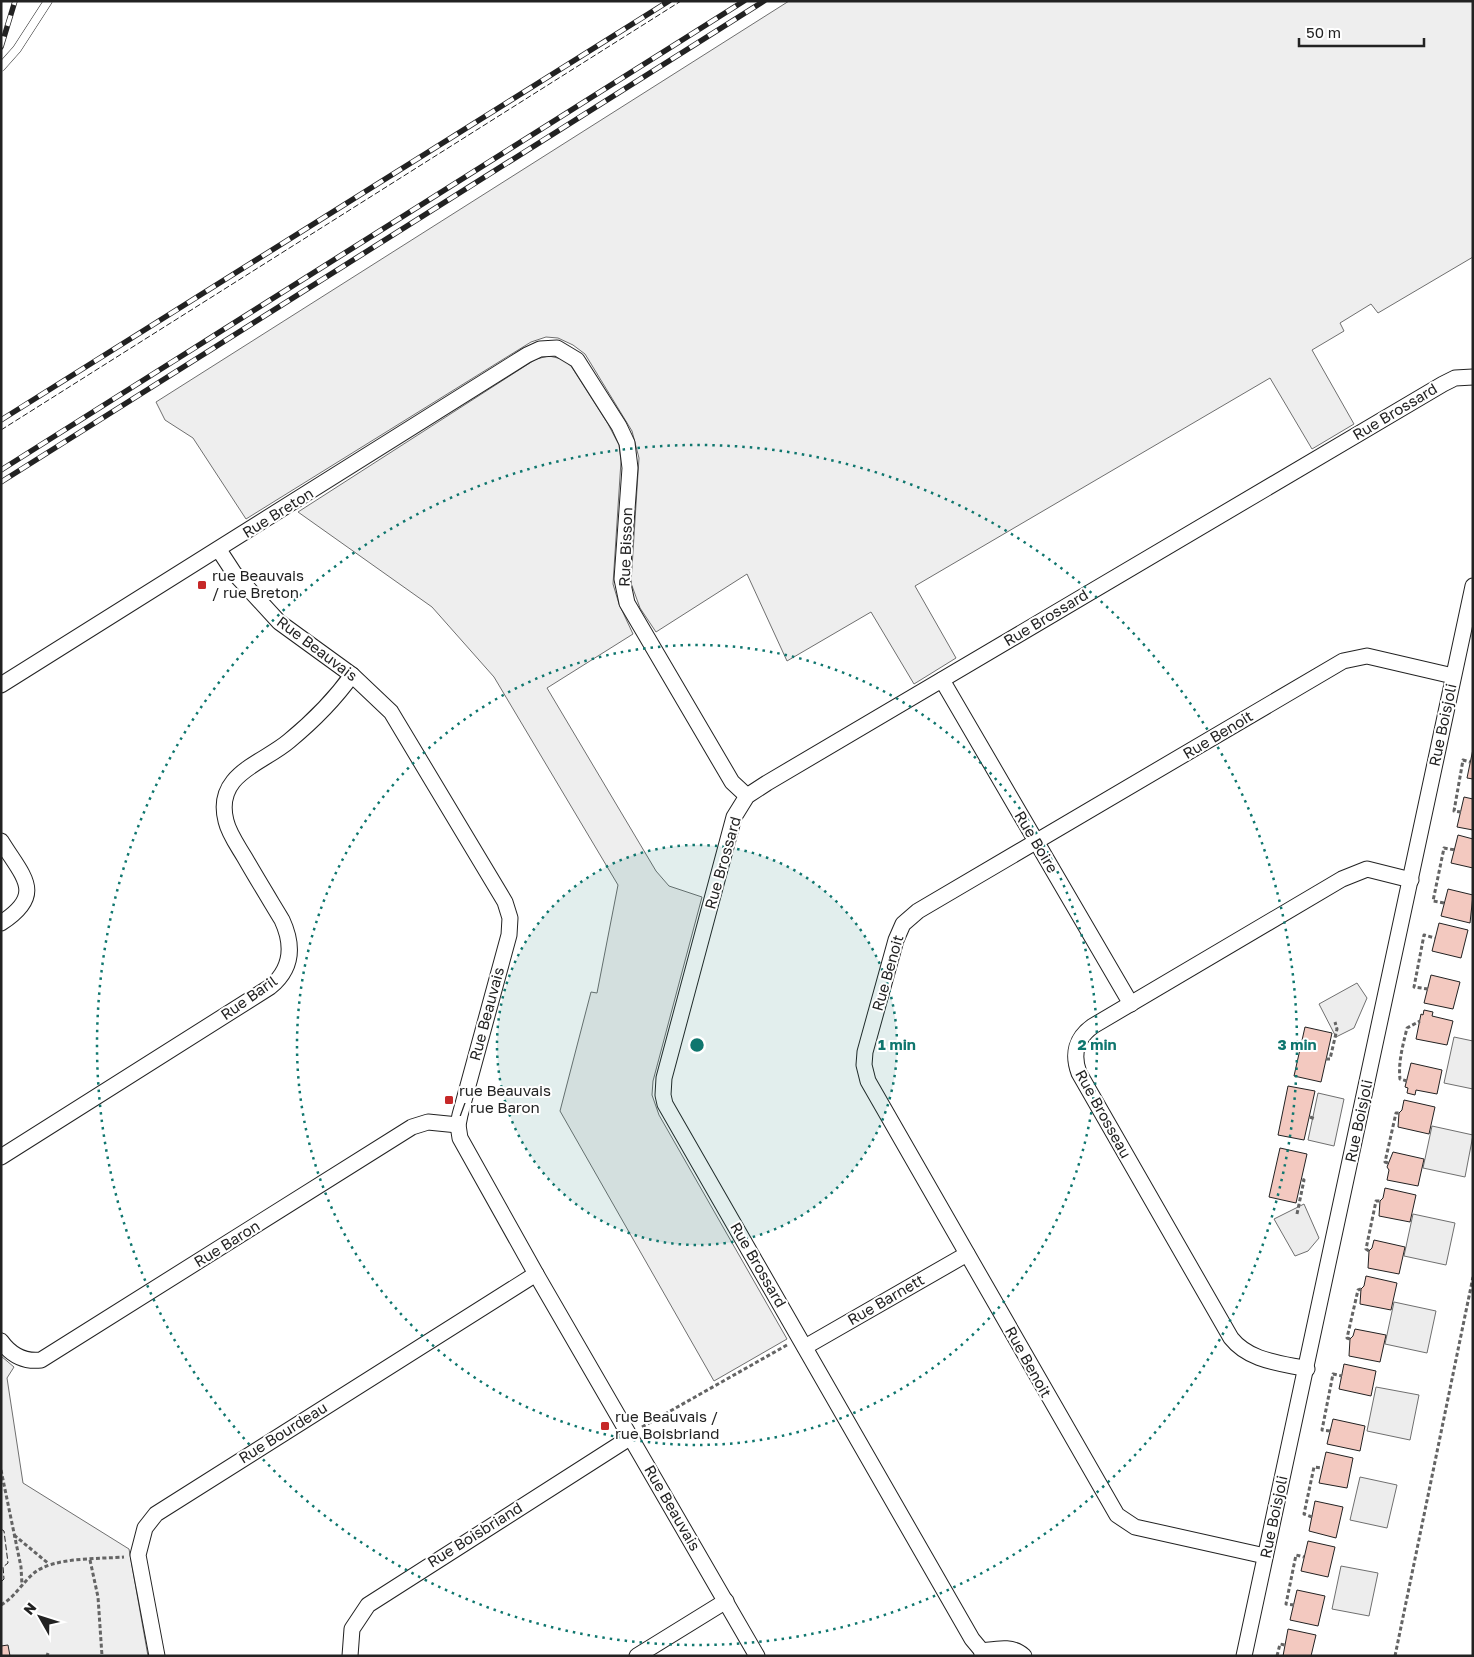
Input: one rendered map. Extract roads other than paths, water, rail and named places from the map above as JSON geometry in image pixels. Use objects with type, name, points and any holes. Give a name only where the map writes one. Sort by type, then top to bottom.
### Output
[{"type":"street","name":"Rue Breton","points":[[1,685],[527,355],[540,349],[557,348]]},
{"type":"street","name":"Rue Bisson","points":[[557,348],[572,355],[582,366],[619,426],[630,450],[622,579],[627,603],[732,782],[747,796]]},
{"type":"street","name":"Rue Brossard","points":[[1024,1656],[1011,1649],[982,1653],[972,1639],[669,1112],[663,1095],[664,1078],[734,817],[747,796],[1442,384],[1455,378],[1473,377]]},
{"type":"street","name":"Rue Beauvais","points":[[219,550],[234,573],[279,622],[352,675],[391,712],[505,902],[510,918],[509,934],[458,1124],[460,1138],[536,1274],[635,1433],[757,1656]]},
{"type":"street","name":"Rue Boisjoli","points":[[1244,1656],[1307,1369],[1473,586]]},
{"type":"street","name":"Rue Benoit","points":[[1265,1556],[1135,1526],[1116,1515],[868,1081],[864,1059],[896,940],[903,924],[918,911],[1343,661],[1367,656],[1453,676]]},
{"type":"street","name":"Rue Baril","points":[[1,1157],[270,987],[283,974],[290,956],[286,927],[229,832],[224,812],[224,802],[238,775],[288,742],[339,692],[352,675]]},
{"type":"street","name":"Rue Boire","points":[[942,680],[1131,1004]]},
{"type":"street","points":[[1,841],[24,878],[28,895],[21,909],[1,923]]},
{"type":"street","name":"Rue Brosseau","points":[[1307,1369],[1255,1357],[1241,1349],[1231,1338],[1079,1073],[1075,1057],[1082,1035],[1093,1026],[1353,874],[1367,870],[1410,880]]},
{"type":"street","name":"Rue Baron","points":[[1,1341],[18,1357],[26,1360],[41,1360],[412,1127],[428,1122],[458,1124]]},
{"type":"street","name":"Rue Barnett","points":[[805,1347],[967,1254]]},
{"type":"street","name":"Rue Bourdeau","points":[[157,1656],[138,1555],[142,1534],[156,1514],[536,1274]]},
{"type":"street","name":"Rue Boisbriand","points":[[350,1656],[352,1629],[368,1605],[635,1433]]},
{"type":"street","points":[[637,1656],[726,1601]]},
{"type":"lane","points":[[1,67],[18,49],[48,1]]},
{"type":"railway","points":[[1,47],[15,1]]},
{"type":"railway","points":[[1,420],[669,1]]},
{"type":"railway","points":[[1,470],[744,1]]},
{"type":"railway","points":[[1,482],[764,1]]},
{"type":"place","name":"rue Beauvais / rue Breton","points":[[202,585]]},
{"type":"place","name":"rue Beauvais / rue Baron","points":[[449,1100]]},
{"type":"place","name":"rue Beauvais / rue Boisbriand","points":[[605,1426]]}]
